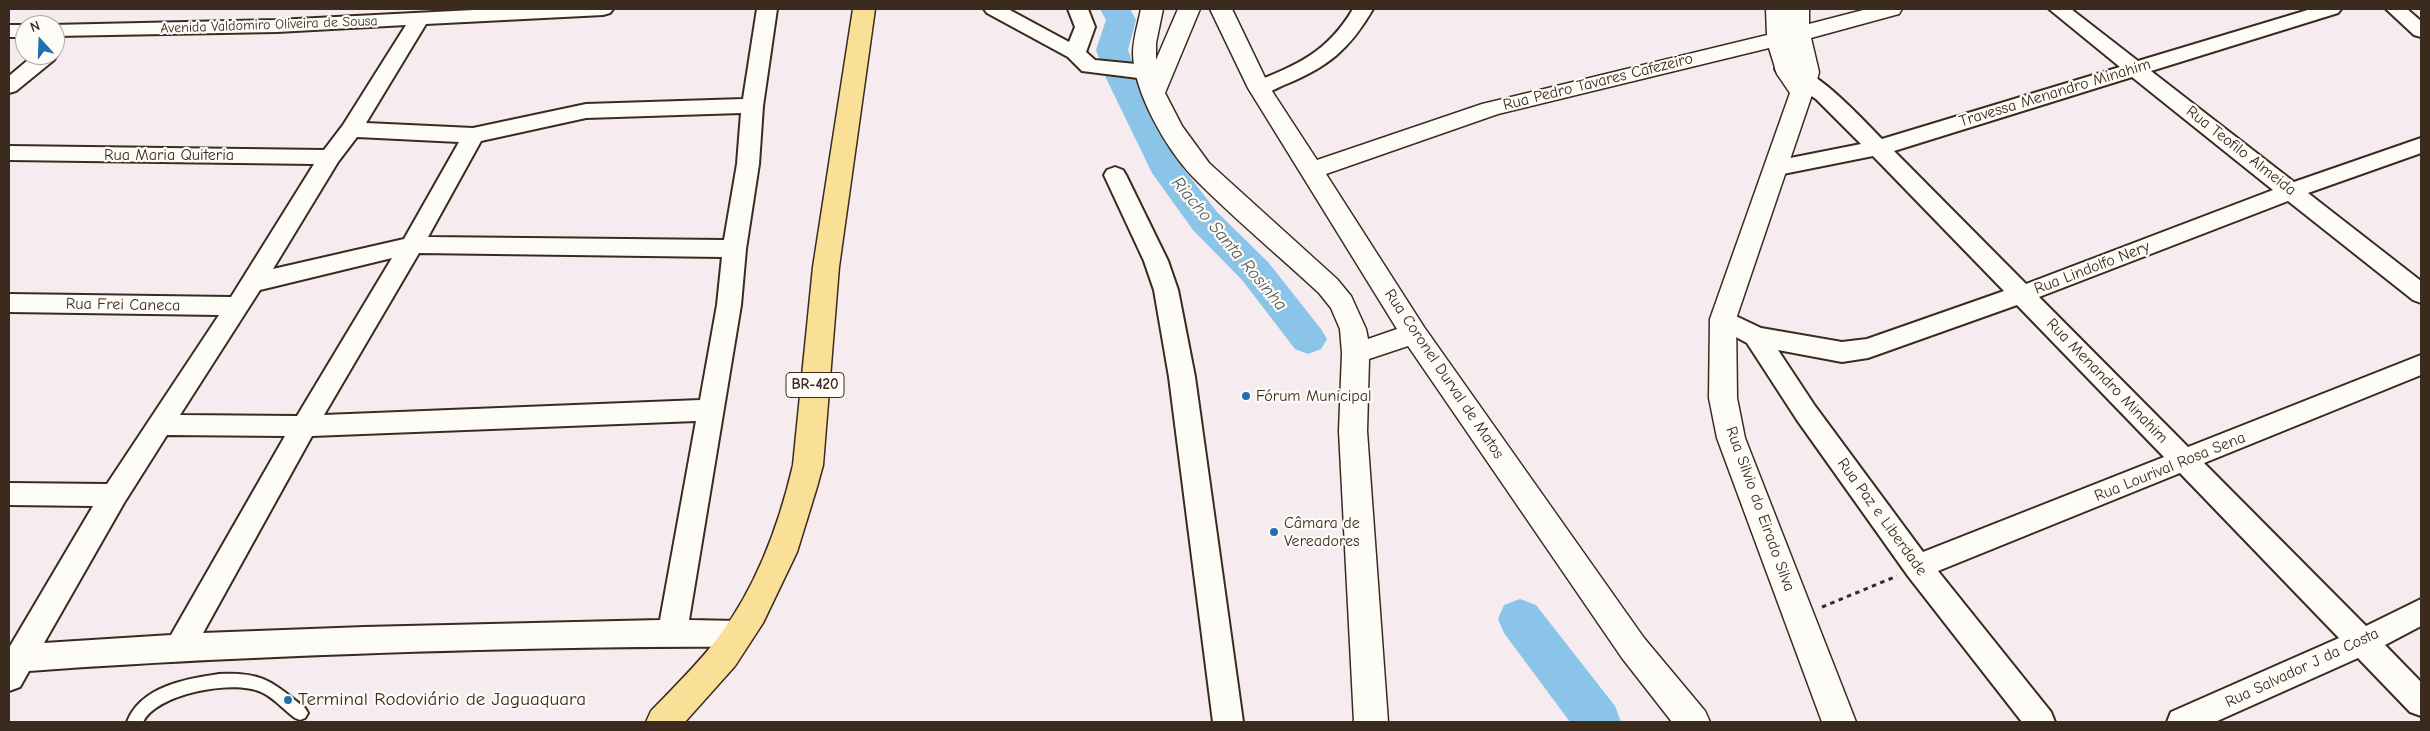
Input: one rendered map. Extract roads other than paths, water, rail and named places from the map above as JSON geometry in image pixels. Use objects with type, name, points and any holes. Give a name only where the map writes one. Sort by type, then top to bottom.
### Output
[{"type":"main road","name":"BR-420","points":[[663,722],[688,696],[739,634],[778,564],[792,529],[808,465],[826,267],[864,9]]},
{"type":"street","name":"Avenida Valdomiro Oliveira de Sousa","points":[[65,30],[277,26],[419,20],[467,13],[603,9]]},
{"type":"street","points":[[672,633],[728,305],[734,249],[748,164],[752,106],[767,9]]},
{"type":"street","points":[[994,9],[1074,52],[1089,66],[1150,82]]},
{"type":"street","points":[[1074,52],[1085,27],[1078,9]]},
{"type":"street","points":[[1152,9],[1144,53],[1150,82],[1167,119],[1200,170],[1328,286],[1342,303],[1353,330],[1356,353],[1353,431],[1370,722]]},
{"type":"street","points":[[1150,82],[1189,9]]},
{"type":"street","name":"Rua Coronel Durval de Matos","points":[[1221,9],[1259,88],[1310,172],[1414,334],[1632,648],[1693,722]]},
{"type":"street","points":[[1259,88],[1316,63],[1332,53],[1349,34],[1363,9]]},
{"type":"street","points":[[1777,9],[1789,36],[1798,80]]},
{"type":"street","points":[[1789,36],[1798,9]]},
{"type":"street","name":"Rua Pedro Tavares Cafezeiro","points":[[1310,172],[1490,109],[1789,36],[1891,9]]},
{"type":"street","name":"Rua Teofilo Almeida","points":[[2060,9],[2421,294]]},
{"type":"street","name":"Travessa Menandro Minahim","points":[[1778,167],[1878,148],[2331,9]]},
{"type":"street","points":[[2396,9],[2421,31]]},
{"type":"street","points":[[14,668],[114,495],[158,425],[238,306],[330,157],[351,130],[419,20]]},
{"type":"street","points":[[65,41],[79,30]]},
{"type":"street","points":[[9,86],[35,65]]},
{"type":"street","name":"Rua Menandro Minahim","points":[[1798,80],[1878,148],[2421,702]]},
{"type":"street","name":"Rua Silvio do Eirado Silva","points":[[1798,80],[1778,167],[1723,319],[1723,398],[1730,438],[1800,616],[1839,722]]},
{"type":"street","points":[[351,130],[472,135],[586,112],[752,106]]},
{"type":"street","points":[[180,647],[304,426],[412,245],[472,135]]},
{"type":"street","name":"Rua Lindolfo Nery","points":[[1756,336],[1842,352],[1868,348],[2023,294],[2292,191],[2421,145]]},
{"type":"street","name":"Rua Maria Quiteria","points":[[9,153],[330,157]]},
{"type":"street","points":[[1115,175],[1156,262],[1166,290],[1182,377],[1228,722]]},
{"type":"street","points":[[252,282],[412,245],[734,249]]},
{"type":"street","name":"Rua Frei Caneca","points":[[9,303],[238,306]]},
{"type":"street","name":"Rua Paz e Liberdade","points":[[1723,319],[1756,336],[1806,413],[1918,567],[2040,722]]},
{"type":"street","points":[[1356,353],[1414,334]]},
{"type":"street","name":"Rua Lourival Rosa Sena","points":[[1918,567],[2421,365]]},
{"type":"street","points":[[158,425],[304,426],[711,410]]},
{"type":"street","points":[[9,494],[114,495]]},
{"type":"street","name":"Rua Salvador J da Costa","points":[[2182,722],[2362,642],[2421,612]]},
{"type":"street","points":[[14,668],[180,647],[319,640],[672,633],[739,634]]},
{"type":"lane","points":[[135,722],[143,708],[152,702],[183,690],[221,681],[263,686],[300,713]]},
{"type":"waterway","name":"Riacho Santa Rosinha","points":[[1115,9],[1121,20],[1112,50],[1122,78],[1169,173],[1205,221],[1255,271],[1308,339]]},
{"type":"waterway","name":"Riacho Santa Rosinha","points":[[1520,619],[1598,722]]},
{"type":"place","name":"Fórum Municipal","points":[[1246,396]]},
{"type":"place","name":"Câmara de Vereadores","points":[[1274,532]]},
{"type":"place","name":"Terminal Rodoviário de Jaguaquara","points":[[288,700]]}]
